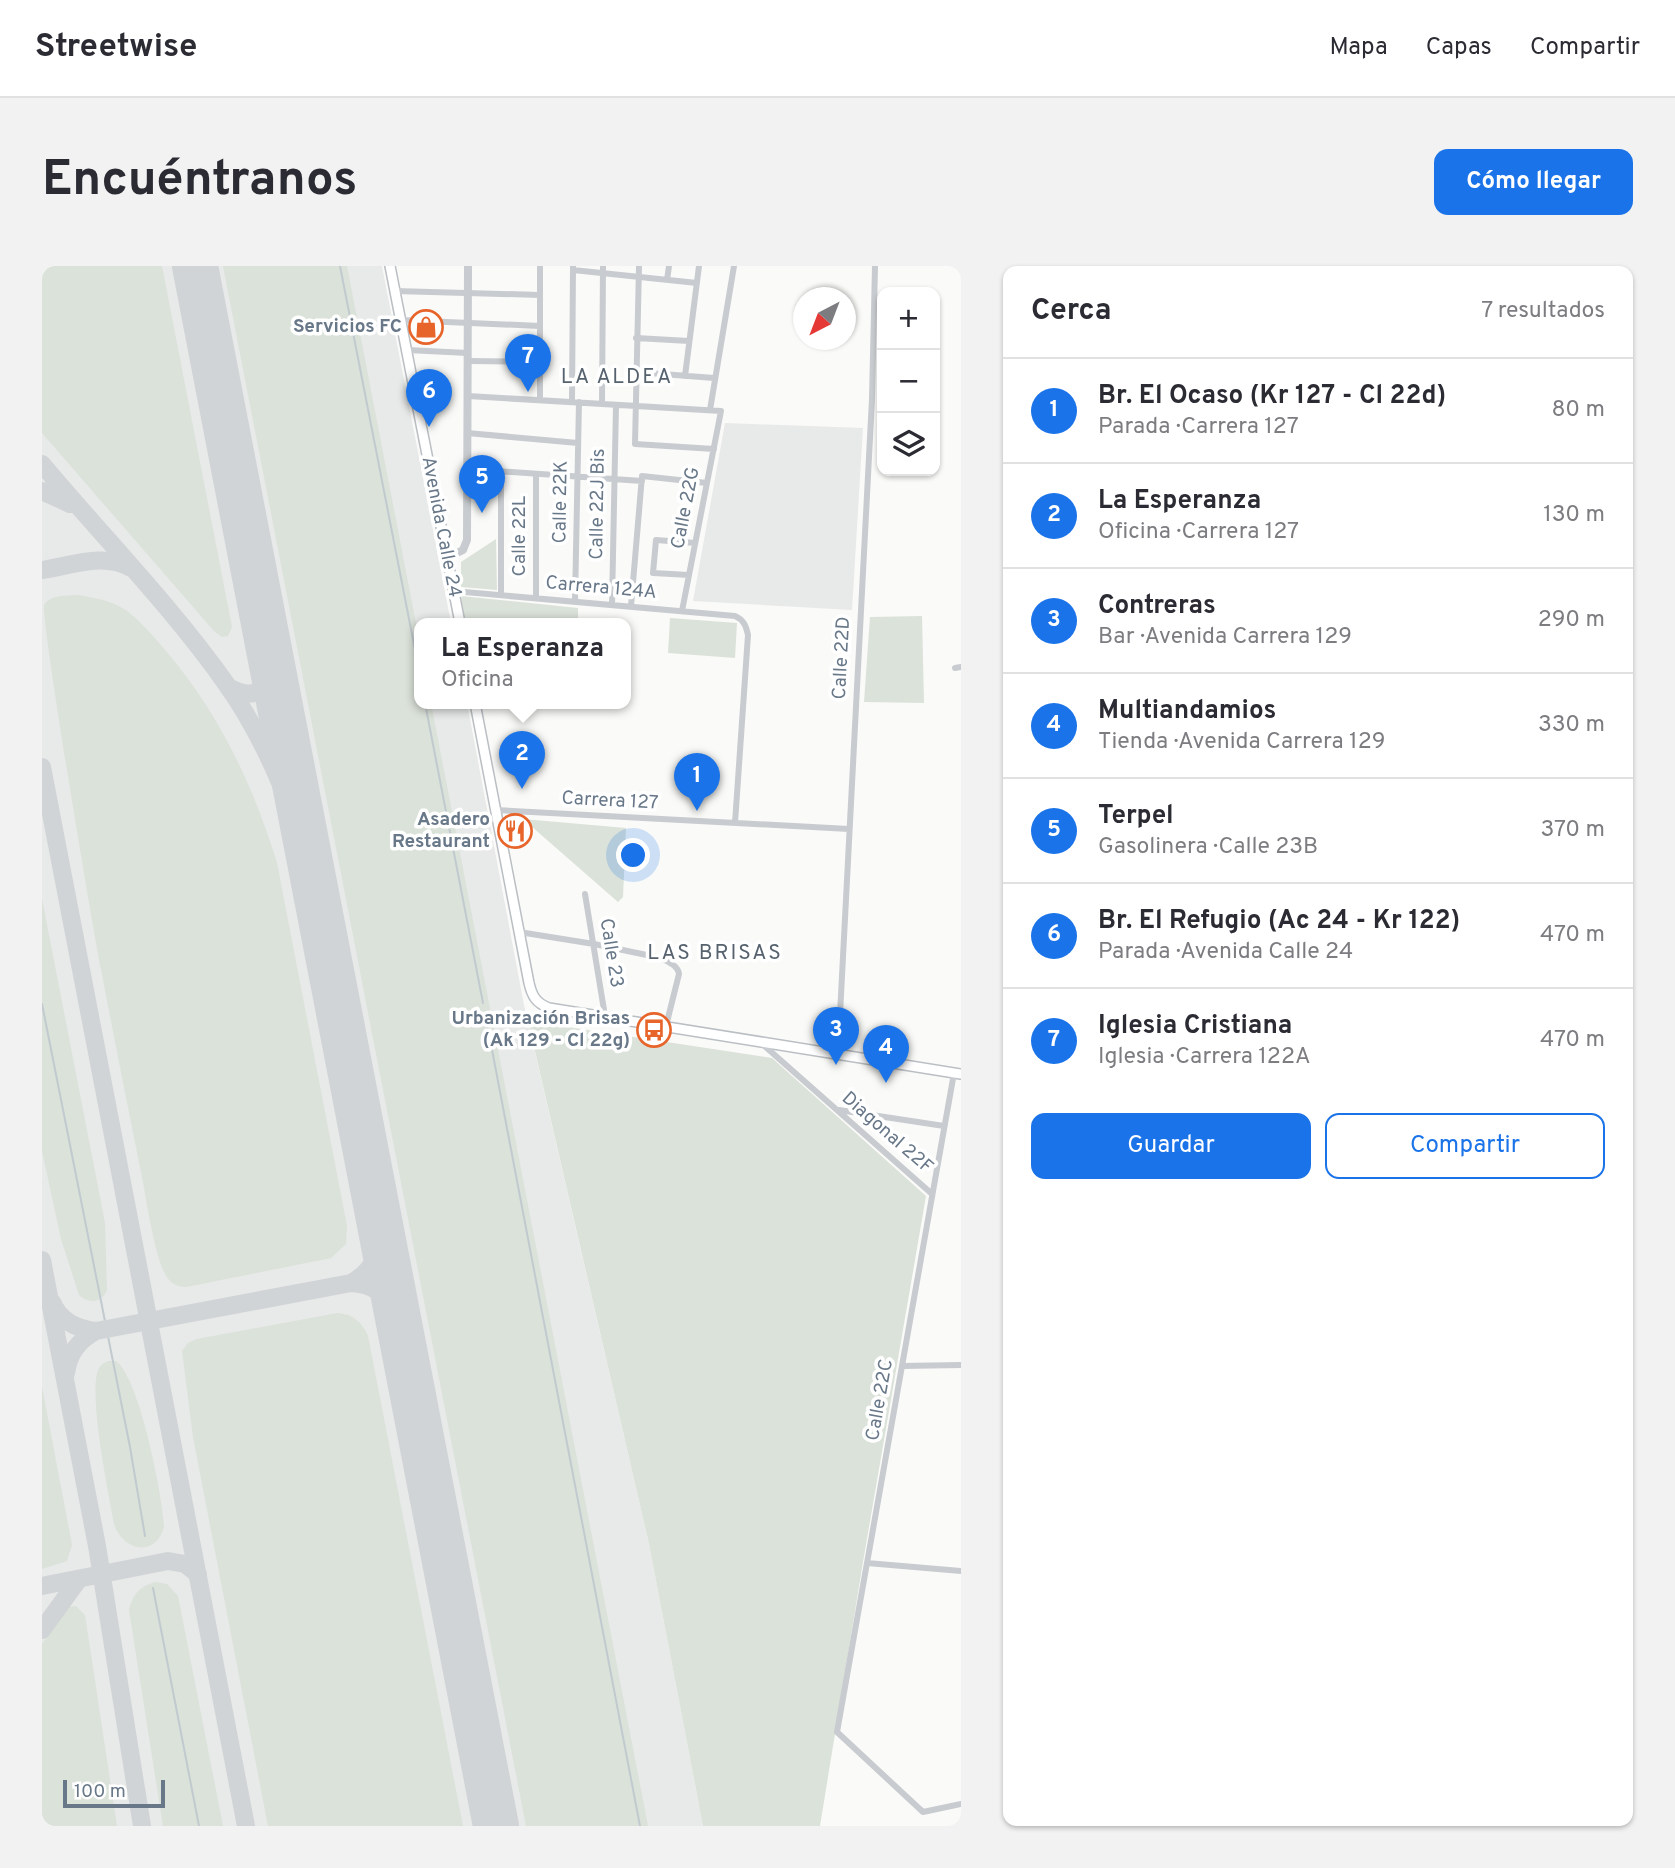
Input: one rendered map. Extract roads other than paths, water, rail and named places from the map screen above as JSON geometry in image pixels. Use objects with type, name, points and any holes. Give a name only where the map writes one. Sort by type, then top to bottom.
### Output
[{"type":"main road","name":"Avenida Calle 24","points":[[390,266],[459,618]]},
{"type":"main road","points":[[476,709],[534,998],[549,1007],[838,1053],[956,1076]]},
{"type":"street","points":[[447,558],[463,550],[467,543],[468,266]]},
{"type":"street","points":[[540,266],[540,400]]},
{"type":"street","points":[[639,266],[635,444],[714,449]]},
{"type":"street","points":[[667,280],[669,266]]},
{"type":"street","points":[[685,376],[699,266]]},
{"type":"street","points":[[468,396],[710,410],[734,266]]},
{"type":"street","name":"Calle 22D","points":[[838,1053],[872,398],[875,266]]},
{"type":"street","points":[[573,268],[697,283]]},
{"type":"street","name":"Calle 22K","points":[[573,268],[578,443],[575,601]]},
{"type":"street","points":[[602,404],[603,270]]},
{"type":"street","points":[[395,291],[540,295]]},
{"type":"street","points":[[401,320],[540,327]]},
{"type":"street","points":[[636,338],[689,341]]},
{"type":"street","points":[[407,350],[540,362]]},
{"type":"street","points":[[636,372],[714,378]]},
{"type":"street","name":"Calle 22J Bis","points":[[612,605],[616,405]]},
{"type":"street","name":"Calle 22G","points":[[682,611],[722,411],[710,410]]},
{"type":"street","points":[[467,433],[578,443]]},
{"type":"street","points":[[466,469],[615,480],[707,483]]},
{"type":"street","points":[[501,595],[502,472]]},
{"type":"street","name":"Calle 22L","points":[[536,474],[536,598]]},
{"type":"street","points":[[631,606],[642,479]]},
{"type":"street","points":[[689,575],[653,573],[656,540],[695,543]]},
{"type":"street","name":"Carrera 124A","points":[[453,590],[735,615],[744,622],[748,635],[735,823]]},
{"type":"street","name":"Carrera 127","points":[[496,810],[849,829]]},
{"type":"street","name":"Calle 23","points":[[585,894],[605,1016]]},
{"type":"street","points":[[519,932],[662,958],[674,966],[679,974],[666,1026]]},
{"type":"street","name":"Diagonal 22F","points":[[759,1041],[932,1194]]},
{"type":"street","points":[[956,1076],[961,1082]]},
{"type":"street","name":"Calle 22C","points":[[956,1076],[944,1126],[837,1732],[923,1812],[961,1804]]},
{"type":"street","points":[[838,1110],[944,1126]]},
{"type":"street","points":[[902,1366],[961,1364]]},
{"type":"street","points":[[867,1563],[961,1572]]},
{"type":"waterway","points":[[340,266],[414,644]]},
{"type":"waterway","points":[[426,709],[483,1003]]},
{"type":"waterway","points":[[42,1004],[130,1447],[145,1536]]},
{"type":"waterway","points":[[485,1013],[640,1826]]},
{"type":"waterway","points":[[153,1588],[199,1826]]},
{"type":"place","name":"Servicios FC","points":[[426,327]]},
{"type":"place","name":"Iglesia Cristiana","points":[[528,392]]},
{"type":"place","name":"Br. El Refugio (Ac 24 - Kr 122)","points":[[429,427]]},
{"type":"place","name":"Terpel","points":[[482,513]]},
{"type":"place","name":"La Esperanza","points":[[522,789]]},
{"type":"place","name":"Br. El Ocaso (Kr 127 - Cl 22d)","points":[[697,811]]},
{"type":"place","name":"Asadero Restaurant","points":[[515,831]]},
{"type":"place","name":"Urbanización Brisas (Ak 129 - Cl 22g)","points":[[654,1030]]},
{"type":"place","name":"Contreras","points":[[836,1065]]},
{"type":"place","name":"Multiandamios","points":[[886,1083]]},
{"type":"district","name":"LA ALDEA","points":[[617,377]]},
{"type":"district","name":"LAS BRISAS","points":[[715,953]]}]
